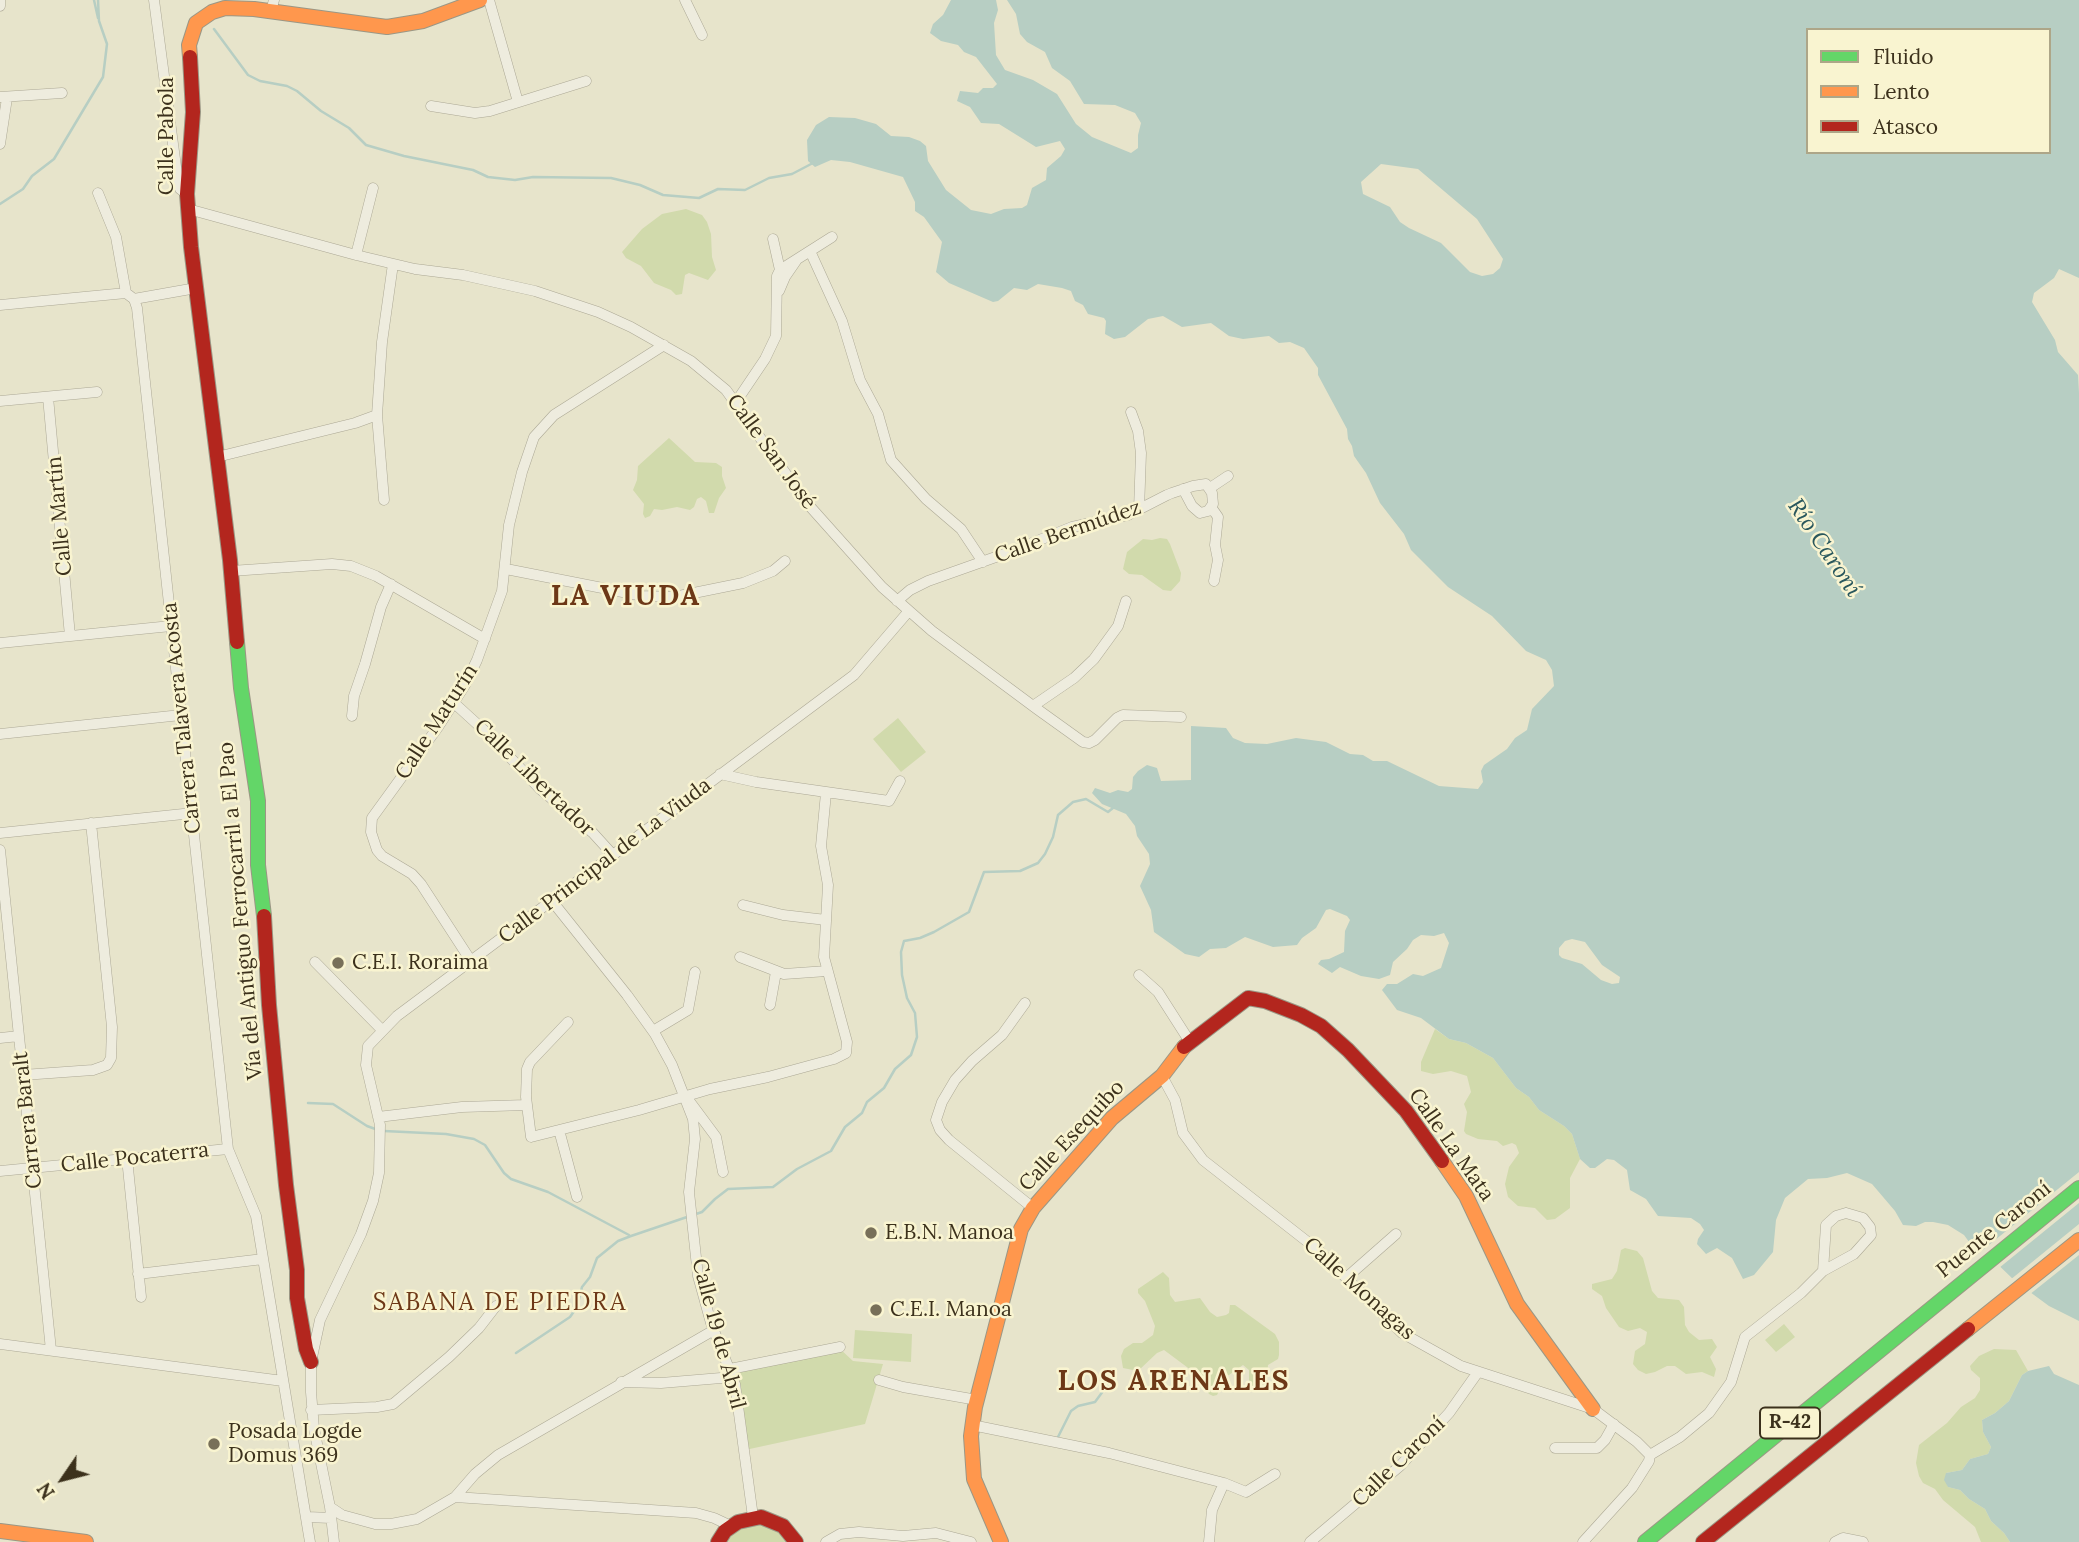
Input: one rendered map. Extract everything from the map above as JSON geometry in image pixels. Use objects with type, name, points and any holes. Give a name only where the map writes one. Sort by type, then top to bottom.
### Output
[{"type":"street","points":[[0,0],[0,6]]},
{"type":"street","points":[[154,0],[178,183],[188,201]]},
{"type":"street","name":"Calle Pabola","points":[[188,201],[193,112],[188,54],[193,28],[206,16],[225,8],[273,6],[351,23],[395,27],[434,18],[480,0]]},
{"type":"street","points":[[489,0],[518,102]]},
{"type":"street","points":[[685,0],[702,36]]},
{"type":"street","points":[[431,107],[475,113],[497,110],[586,81]]},
{"type":"street","points":[[0,144],[3,97],[62,93]]},
{"type":"street","points":[[356,255],[373,188]]},
{"type":"street","name":"Carrera Talavera Acosta","points":[[98,193],[116,237],[130,296],[154,452],[228,1149],[253,1203],[310,1542]]},
{"type":"street","name":"Calle San José","points":[[188,201],[356,255],[463,275],[548,295],[598,312],[664,345],[704,371],[736,402],[806,502],[869,574],[908,612],[1083,742],[1095,740],[1114,720],[1123,715],[1181,717]]},
{"type":"street","name":"Vía del Antiguo Ferrocarril a El Pao","points":[[188,201],[231,571],[236,640],[258,801],[258,865],[286,1185],[298,1270],[297,1298],[306,1349],[311,1362]]},
{"type":"street","points":[[736,402],[765,359],[776,336],[777,276],[780,270],[832,237]]},
{"type":"street","points":[[774,239],[780,270]]},
{"type":"street","points":[[778,298],[785,277],[806,253]]},
{"type":"street","points":[[806,253],[842,321],[860,380],[878,414],[891,460],[926,499],[965,534],[983,562]]},
{"type":"street","points":[[384,500],[377,415],[382,342],[393,264]]},
{"type":"street","points":[[0,305],[130,296],[196,288]]},
{"type":"street","name":"Calle Maturín","points":[[471,961],[421,884],[412,874],[382,856],[373,842],[372,818],[408,770],[471,673],[496,613],[506,569],[509,525],[534,437],[554,415],[664,345]]},
{"type":"street","points":[[0,401],[96,392]]},
{"type":"street","name":"Calle Martín","points":[[48,397],[70,636]]},
{"type":"street","points":[[1131,412],[1138,431],[1141,453],[1139,510]]},
{"type":"street","points":[[217,457],[355,423],[377,415]]},
{"type":"street","name":"Calle Bermúdez","points":[[897,601],[916,586],[1072,527],[1120,518],[1183,489],[1206,486],[1228,476]]},
{"type":"street","points":[[1183,489],[1196,510],[1203,513],[1211,507],[1214,498],[1206,486]]},
{"type":"street","points":[[1211,507],[1217,517],[1215,545],[1218,560],[1214,581]]},
{"type":"street","points":[[506,569],[643,596],[674,597],[743,583],[773,571],[785,561]]},
{"type":"street","points":[[231,571],[343,565],[361,569],[485,639]]},
{"type":"street","points":[[352,716],[354,696],[381,607],[391,584]]},
{"type":"street","points":[[1033,706],[1074,678],[1094,659],[1118,626],[1126,601]]},
{"type":"street","name":"Calle Principal de La Viuda","points":[[334,1542],[312,1410],[311,1362],[320,1320],[368,1216],[379,1173],[381,1143],[379,1121],[366,1066],[368,1046],[397,1016],[854,675],[908,612]]},
{"type":"street","points":[[0,643],[171,626]]},
{"type":"street","name":"Calle Libertador","points":[[453,702],[546,794],[593,833],[613,855]]},
{"type":"street","points":[[0,734],[181,715]]},
{"type":"street","points":[[720,774],[756,782],[889,801],[900,781]]},
{"type":"street","points":[[568,1022],[530,1062],[526,1080],[526,1105],[531,1137],[685,1096],[781,1074],[846,1053],[847,1042],[827,971],[824,946],[828,885],[821,853],[826,793]]},
{"type":"street","points":[[0,833],[193,813]]},
{"type":"street","points":[[23,1075],[93,1070],[107,1065],[111,1058],[112,1027],[91,824]]},
{"type":"street","name":"Carrera Baralt","points":[[0,850],[5,938],[19,1036],[51,1349]]},
{"type":"street","name":"Calle 19 de Abril","points":[[552,901],[653,1031],[666,1052],[685,1096],[695,1129],[689,1192],[698,1276],[714,1330],[731,1373],[753,1517]]},
{"type":"street","points":[[743,905],[783,915],[826,920]]},
{"type":"street","points":[[740,957],[776,972],[793,975],[827,971]]},
{"type":"street","points":[[315,962],[382,1030]]},
{"type":"street","points":[[653,1031],[688,1010],[695,972]]},
{"type":"street","points":[[770,1004],[776,972]]},
{"type":"street","points":[[1139,975],[1158,992],[1190,1042]]},
{"type":"street","name":"Calle La Mata","points":[[1244,1000],[1252,998],[1265,1001],[1321,1026],[1348,1050],[1406,1111],[1466,1196],[1517,1304],[1593,1409]]},
{"type":"street","name":"Calle Esequibo","points":[[1001,1542],[974,1479],[972,1425],[1021,1229],[1033,1208],[1112,1118],[1161,1076],[1190,1042],[1214,1026],[1244,1000]]},
{"type":"street","points":[[1025,1003],[1002,1035],[955,1080],[942,1102],[936,1120],[949,1140],[1033,1208]]},
{"type":"street","points":[[0,1038],[19,1036]]},
{"type":"street","name":"Calle Monagas","points":[[1161,1076],[1172,1093],[1183,1133],[1203,1160],[1306,1240],[1409,1338],[1478,1372],[1593,1409],[1650,1455]]},
{"type":"street","points":[[685,1096],[716,1137],[723,1172]]},
{"type":"street","points":[[379,1121],[462,1107],[526,1105]]},
{"type":"street","points":[[559,1130],[577,1197]]},
{"type":"street","name":"Calle Pocaterra","points":[[0,1171],[228,1149]]},
{"type":"street","points":[[127,1158],[141,1297]]},
{"type":"street","name":"Puente Caroní","points":[[1645,1542],[2079,1188]]},
{"type":"street","points":[[1583,1542],[1632,1489],[1650,1455],[1680,1437],[1709,1413],[1731,1382],[1745,1337],[1801,1293],[1823,1271],[1854,1254],[1869,1239],[1872,1232],[1863,1218],[1846,1213],[1828,1222],[1824,1230],[1823,1271]]},
{"type":"street","points":[[1346,1278],[1395,1234]]},
{"type":"street","name":"R-42","points":[[1703,1542],[2079,1240]]},
{"type":"street","points":[[138,1274],[264,1259]]},
{"type":"street","points":[[312,1410],[377,1408],[393,1404],[449,1357],[479,1328],[496,1306]]},
{"type":"street","points":[[330,1507],[342,1515],[358,1520],[391,1524],[417,1519],[455,1497],[475,1474],[498,1455],[714,1330]]},
{"type":"street","points":[[0,1344],[283,1381]]},
{"type":"street","points":[[621,1382],[661,1383],[731,1373],[840,1347]]},
{"type":"street","name":"Calle Caroní","points":[[1310,1542],[1400,1466],[1449,1413],[1478,1372]]},
{"type":"street","points":[[879,1380],[977,1400]]},
{"type":"street","points":[[1555,1448],[1597,1448],[1614,1424]]},
{"type":"street","points":[[972,1425],[1109,1453],[1224,1483],[1246,1493],[1275,1474]]},
{"type":"street","points":[[1209,1542],[1211,1514],[1224,1483]]},
{"type":"street","points":[[455,1497],[696,1513],[731,1526]]},
{"type":"street","points":[[307,1517],[331,1518]]},
{"type":"street","points":[[718,1541],[731,1526],[753,1517],[776,1522],[789,1531],[796,1542]]},
{"type":"street","points":[[0,1531],[86,1542]]},
{"type":"street","points":[[826,1542],[840,1534],[859,1532],[903,1536],[936,1533],[971,1542]]},
{"type":"street","points":[[1835,1542],[1843,1538],[1863,1542]]},
{"type":"green space","points":[[686,209],[702,215],[707,222],[716,270],[708,280],[689,273],[685,275],[682,294],[676,295],[654,283],[641,266],[626,258],[622,252],[642,229],[662,214]]},
{"type":"green space","points":[[669,438],[695,462],[716,463],[722,467],[726,488],[714,513],[709,513],[706,501],[701,497],[690,510],[677,507],[654,509],[650,516],[645,518],[644,504],[633,490],[638,466]]},
{"type":"green space","points":[[1143,539],[1167,539],[1170,544],[1181,573],[1180,581],[1171,591],[1163,590],[1142,575],[1129,574],[1123,569],[1127,552]]},
{"type":"green space","points":[[898,718],[926,752],[901,772],[873,739]]},
{"type":"green space","points":[[1435,1029],[1449,1039],[1466,1043],[1493,1058],[1516,1088],[1529,1097],[1539,1110],[1572,1134],[1580,1159],[1570,1178],[1570,1208],[1555,1219],[1547,1220],[1535,1208],[1518,1206],[1508,1197],[1505,1184],[1509,1167],[1519,1153],[1516,1145],[1512,1143],[1503,1146],[1497,1141],[1478,1139],[1464,1131],[1467,1112],[1464,1104],[1471,1092],[1467,1076],[1451,1071],[1433,1074],[1421,1071],[1421,1062]]},
{"type":"green space","points":[[1625,1248],[1637,1251],[1643,1258],[1652,1291],[1658,1298],[1679,1300],[1684,1307],[1685,1325],[1689,1332],[1699,1340],[1712,1339],[1717,1347],[1710,1357],[1716,1369],[1714,1377],[1702,1372],[1686,1374],[1675,1366],[1667,1366],[1646,1374],[1633,1364],[1635,1351],[1645,1344],[1647,1332],[1640,1328],[1628,1331],[1619,1327],[1606,1308],[1602,1296],[1592,1289],[1592,1284],[1612,1279],[1617,1271],[1621,1250]]},
{"type":"green space","points":[[1163,1272],[1169,1278],[1170,1295],[1175,1302],[1200,1298],[1217,1317],[1229,1313],[1230,1305],[1235,1305],[1275,1334],[1279,1342],[1279,1355],[1278,1359],[1268,1365],[1267,1382],[1260,1387],[1251,1386],[1249,1370],[1243,1365],[1229,1375],[1219,1377],[1221,1387],[1217,1395],[1213,1396],[1209,1394],[1199,1376],[1164,1350],[1138,1371],[1123,1368],[1121,1356],[1124,1349],[1133,1343],[1142,1343],[1153,1335],[1155,1326],[1138,1289]]},
{"type":"green space","points":[[1784,1324],[1795,1337],[1776,1352],[1765,1340]]},
{"type":"green space","points":[[855,1330],[912,1334],[911,1362],[853,1358]]},
{"type":"green space","points":[[839,1348],[853,1361],[883,1364],[865,1424],[745,1450],[731,1369]]},
{"type":"green space","points":[[1994,1349],[2016,1350],[2028,1371],[2022,1375],[2009,1401],[1982,1420],[1983,1432],[1991,1447],[1988,1454],[1970,1459],[1962,1470],[1946,1473],[1948,1487],[1960,1490],[1985,1509],[1991,1521],[2010,1542],[1981,1542],[1975,1527],[1943,1500],[1935,1489],[1923,1483],[1916,1463],[1919,1445],[1947,1423],[1961,1407],[1975,1398],[1980,1390],[1980,1378],[1970,1366],[1979,1356]]},
{"type":"green space","points":[[761,1517],[796,1542],[716,1542]]},
{"type":"water","name":"Río Caroní","points":[[951,0],[996,0],[996,55],[1005,70],[1033,80],[1057,94],[1076,124],[1092,137],[1131,153],[1138,148],[1141,123],[1135,113],[1115,105],[1084,104],[1070,81],[1052,68],[1045,52],[1027,42],[1020,34],[1016,14],[1007,0],[2079,0],[2079,278],[2059,269],[2054,278],[2034,293],[2032,302],[2055,340],[2058,352],[2078,375],[2079,393],[2079,1321],[2049,1306],[2015,1281],[1985,1252],[1972,1246],[1964,1235],[1948,1225],[1925,1222],[1916,1226],[1903,1225],[1872,1184],[1847,1173],[1808,1179],[1785,1198],[1776,1220],[1773,1252],[1754,1275],[1743,1279],[1732,1258],[1717,1248],[1706,1254],[1697,1244],[1704,1230],[1700,1224],[1691,1218],[1658,1216],[1646,1199],[1630,1190],[1627,1170],[1614,1160],[1607,1159],[1595,1168],[1590,1168],[1580,1159],[1572,1134],[1539,1110],[1529,1097],[1516,1088],[1493,1058],[1466,1043],[1449,1039],[1421,1018],[1397,1010],[1382,990],[1387,984],[1397,984],[1413,974],[1423,976],[1441,968],[1449,943],[1444,933],[1434,936],[1421,935],[1413,940],[1393,962],[1390,975],[1379,979],[1361,976],[1340,967],[1332,973],[1318,964],[1321,960],[1344,952],[1345,931],[1350,920],[1330,909],[1326,910],[1316,928],[1297,945],[1273,947],[1245,937],[1226,948],[1210,949],[1199,957],[1185,954],[1154,932],[1151,910],[1140,886],[1150,864],[1149,854],[1126,814],[1102,804],[1092,793],[1095,788],[1110,793],[1118,790],[1128,792],[1132,789],[1133,777],[1147,765],[1157,768],[1161,781],[1191,780],[1191,726],[1226,728],[1233,738],[1245,743],[1267,744],[1296,738],[1326,742],[1350,754],[1363,755],[1373,761],[1387,761],[1439,786],[1478,789],[1483,782],[1481,771],[1484,765],[1507,749],[1515,738],[1527,730],[1532,709],[1554,686],[1552,670],[1546,660],[1526,651],[1492,616],[1448,587],[1411,550],[1404,534],[1380,503],[1366,473],[1354,456],[1347,429],[1318,375],[1318,368],[1304,348],[1290,342],[1279,343],[1269,336],[1243,339],[1229,336],[1211,323],[1182,327],[1163,316],[1148,319],[1125,337],[1114,339],[1105,334],[1104,318],[1088,314],[1083,305],[1075,301],[1071,291],[1038,284],[1027,290],[1014,288],[993,302],[949,283],[936,272],[942,242],[924,217],[915,211],[915,202],[903,177],[850,162],[831,160],[815,167],[808,161],[807,140],[816,125],[829,117],[855,118],[876,124],[891,136],[920,141],[926,146],[928,161],[946,190],[971,210],[991,214],[1027,205],[1032,188],[1046,180],[1047,168],[1065,149],[1060,141],[1036,147],[999,124],[981,123],[970,107],[957,101],[960,91],[978,93],[983,88],[993,88],[997,84],[976,57],[964,52],[958,45],[941,41],[930,33],[933,24],[943,15]],"holes":[[[1381,164],[1418,169],[1477,219],[1503,259],[1500,268],[1493,274],[1482,276],[1470,272],[1441,243],[1409,228],[1400,222],[1390,207],[1363,194],[1361,182]],[[1572,939],[1585,942],[1602,965],[1620,977],[1619,983],[1612,984],[1601,980],[1582,964],[1562,958],[1559,948],[1565,941]]]},
{"type":"water","points":[[2049,1366],[2054,1374],[2079,1385],[2079,1542],[2010,1542],[1991,1521],[1985,1509],[1960,1490],[1948,1487],[1944,1480],[1946,1473],[1962,1470],[1970,1459],[1988,1454],[1991,1447],[1983,1432],[1982,1420],[2009,1401],[2022,1375]]},
{"type":"pier","points":[[2079,1172],[2079,1203],[1999,1268],[1979,1253]]},
{"type":"pier","points":[[2079,1224],[2079,1255],[2029,1295],[2010,1280]]},
{"type":"waterway","points":[[94,0],[98,18]]},
{"type":"waterway","points":[[0,204],[23,189],[32,176],[54,159],[103,77],[107,44],[99,21],[98,0]]},
{"type":"waterway","points":[[214,29],[248,75],[297,91],[321,111],[349,128],[366,145],[473,170],[488,177],[515,180],[533,177],[611,178],[640,185],[663,195],[699,198],[718,189],[745,190],[769,178],[792,174],[813,163]]},
{"type":"waterway","points":[[693,1215],[702,1212],[728,1189],[773,1187],[797,1169],[831,1151],[845,1127],[862,1113],[867,1102],[884,1088],[895,1069],[911,1055],[917,1037],[915,1013],[907,998],[902,975],[901,952],[904,941],[934,932],[969,912],[984,872],[1020,871],[1038,863],[1053,837],[1058,815],[1073,802],[1086,799],[1108,812],[1113,808]]},
{"type":"waterway","points":[[308,1103],[333,1104],[378,1130]]},
{"type":"waterway","points":[[384,1131],[446,1134],[474,1139],[485,1145],[511,1179],[548,1192],[629,1235]]},
{"type":"waterway","points":[[516,1353],[570,1317],[577,1307],[582,1287],[590,1277],[597,1258],[618,1241],[687,1217]]},
{"type":"waterway","points":[[1057,1439],[1071,1411],[1078,1406],[1095,1402],[1109,1383]]},
{"type":"traffic: fast","points":[[237,642],[258,801],[258,865],[264,916]]},
{"type":"traffic: fast","points":[[1645,1542],[2079,1188]]},
{"type":"traffic: slow","points":[[190,57],[189,45],[196,23],[212,12],[225,8],[254,9],[387,27],[423,21],[480,0]]},
{"type":"traffic: slow","points":[[1001,1542],[974,1479],[971,1436],[975,1407],[1021,1229],[1033,1208],[1112,1118],[1162,1076],[1184,1047]]},
{"type":"traffic: slow","points":[[1442,1161],[1466,1196],[1517,1304],[1593,1409]]},
{"type":"traffic: slow","points":[[1968,1329],[2079,1240]]},
{"type":"traffic: slow","points":[[0,1531],[86,1542]]},
{"type":"traffic: jam","points":[[190,57],[193,112],[187,194],[191,247],[230,560],[237,642]]},
{"type":"traffic: jam","points":[[264,916],[269,1005],[297,1270],[297,1298],[306,1349],[311,1362]]},
{"type":"traffic: jam","points":[[1184,1047],[1248,998],[1265,1001],[1301,1015],[1321,1026],[1348,1050],[1406,1111],[1442,1161]]},
{"type":"traffic: jam","points":[[1703,1542],[1968,1329]]},
{"type":"traffic: jam","points":[[718,1542],[725,1531],[738,1522],[761,1517],[783,1526],[796,1542]]},
{"type":"place","name":"C.E.I. Roraima","points":[[338,963]]},
{"type":"place","name":"E.B.N. Manoa","points":[[871,1233]]},
{"type":"place","name":"C.E.I. Manoa","points":[[876,1310]]},
{"type":"place","name":"Posada Logde Domus 369","points":[[214,1444]]},
{"type":"district","name":"LA VIUDA","points":[[626,597]]},
{"type":"district","name":"SABANA DE PIEDRA","points":[[500,1303]]},
{"type":"district","name":"LOS ARENALES","points":[[1174,1382]]}]
